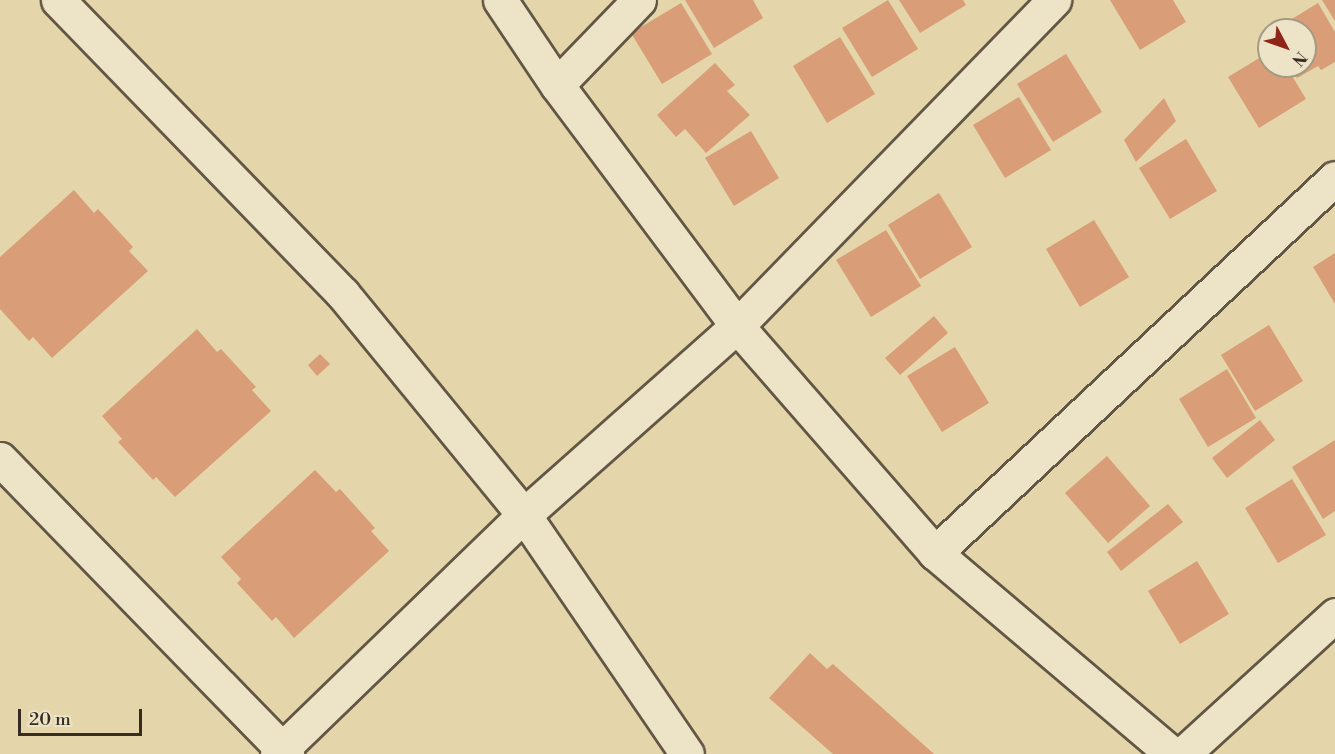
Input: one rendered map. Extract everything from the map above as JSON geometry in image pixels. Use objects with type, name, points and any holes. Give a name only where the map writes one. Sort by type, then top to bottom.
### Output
[{"type":"street","points":[[58,0],[343,294],[524,515],[687,754]]},
{"type":"street","points":[[500,0],[557,85],[737,326],[935,553],[1172,754]]},
{"type":"street","points":[[557,85],[639,0]]},
{"type":"street","points":[[0,459],[282,752],[524,515],[737,326],[1053,0]]},
{"type":"street","points":[[935,553],[1335,178]]},
{"type":"street","points":[[1183,754],[1335,615]]},
{"type":"building","points":[[685,0],[753,0],[763,18],[714,48]]},
{"type":"building","points":[[888,0],[918,49],[872,77],[842,28]]},
{"type":"building","points":[[899,0],[963,0],[966,5],[920,33]]},
{"type":"building","points":[[1110,0],[1173,0],[1186,22],[1140,50]]},
{"type":"building","points":[[1322,0],[1335,0],[1335,21]]},
{"type":"building","points":[[681,3],[712,54],[662,84],[631,33]]},
{"type":"building","points":[[1318,3],[1335,32],[1335,62],[1321,70],[1317,67],[1317,18],[1294,18]]},
{"type":"building","points":[[840,37],[875,94],[827,123],[793,66]]},
{"type":"building","points":[[1066,54],[1102,112],[1053,142],[1017,84]]},
{"type":"building","points":[[1257,59],[1257,78],[1293,78],[1306,99],[1259,128],[1228,77]]},
{"type":"building","points":[[715,63],[735,85],[727,91],[750,115],[706,153],[685,129],[676,137],[657,115]]},
{"type":"building","points":[[1019,97],[1051,150],[1005,178],[973,125]]},
{"type":"building","points":[[1164,98],[1176,121],[1136,162],[1124,140]]},
{"type":"building","points":[[751,131],[779,178],[734,206],[705,158]]},
{"type":"building","points":[[1186,139],[1217,191],[1170,219],[1139,168]]},
{"type":"building","points":[[74,190],[94,213],[98,209],[133,247],[129,251],[148,271],[52,358],[33,337],[29,341],[0,309],[0,257]]},
{"type":"building","points":[[939,193],[972,247],[920,279],[888,225]]},
{"type":"building","points":[[1094,220],[1129,277],[1080,307],[1046,249]]},
{"type":"building","points":[[886,230],[921,286],[871,317],[836,260]]},
{"type":"building","points":[[1335,253],[1335,304],[1313,267]]},
{"type":"building","points":[[934,316],[948,333],[900,375],[885,358]]},
{"type":"building","points":[[1269,325],[1303,381],[1255,411],[1221,355]]},
{"type":"building","points":[[197,329],[217,352],[221,349],[256,387],[252,390],[271,411],[175,497],[156,477],[153,480],[118,442],[122,439],[102,416]]},
{"type":"building","points":[[955,347],[989,403],[942,432],[907,376]]},
{"type":"building","points":[[320,354],[330,364],[317,376],[308,365]]},
{"type":"building","points":[[1227,369],[1256,418],[1208,447],[1179,399]]},
{"type":"building","points":[[1260,420],[1275,440],[1227,478],[1212,458]]},
{"type":"building","points":[[1335,440],[1335,511],[1323,519],[1292,467]]},
{"type":"building","points":[[1107,456],[1150,506],[1108,543],[1065,493]]},
{"type":"building","points":[[315,470],[336,492],[340,489],[375,528],[371,531],[389,551],[294,638],[276,617],[272,621],[237,583],[241,579],[221,557]]},
{"type":"building","points":[[1292,479],[1326,535],[1278,563],[1245,508]]},
{"type":"building","points":[[1168,504],[1183,522],[1121,571],[1107,552]]},
{"type":"building","points":[[1197,561],[1229,614],[1180,644],[1148,591]]},
{"type":"building","points":[[810,653],[827,669],[833,664],[934,754],[833,754],[769,698]]}]
